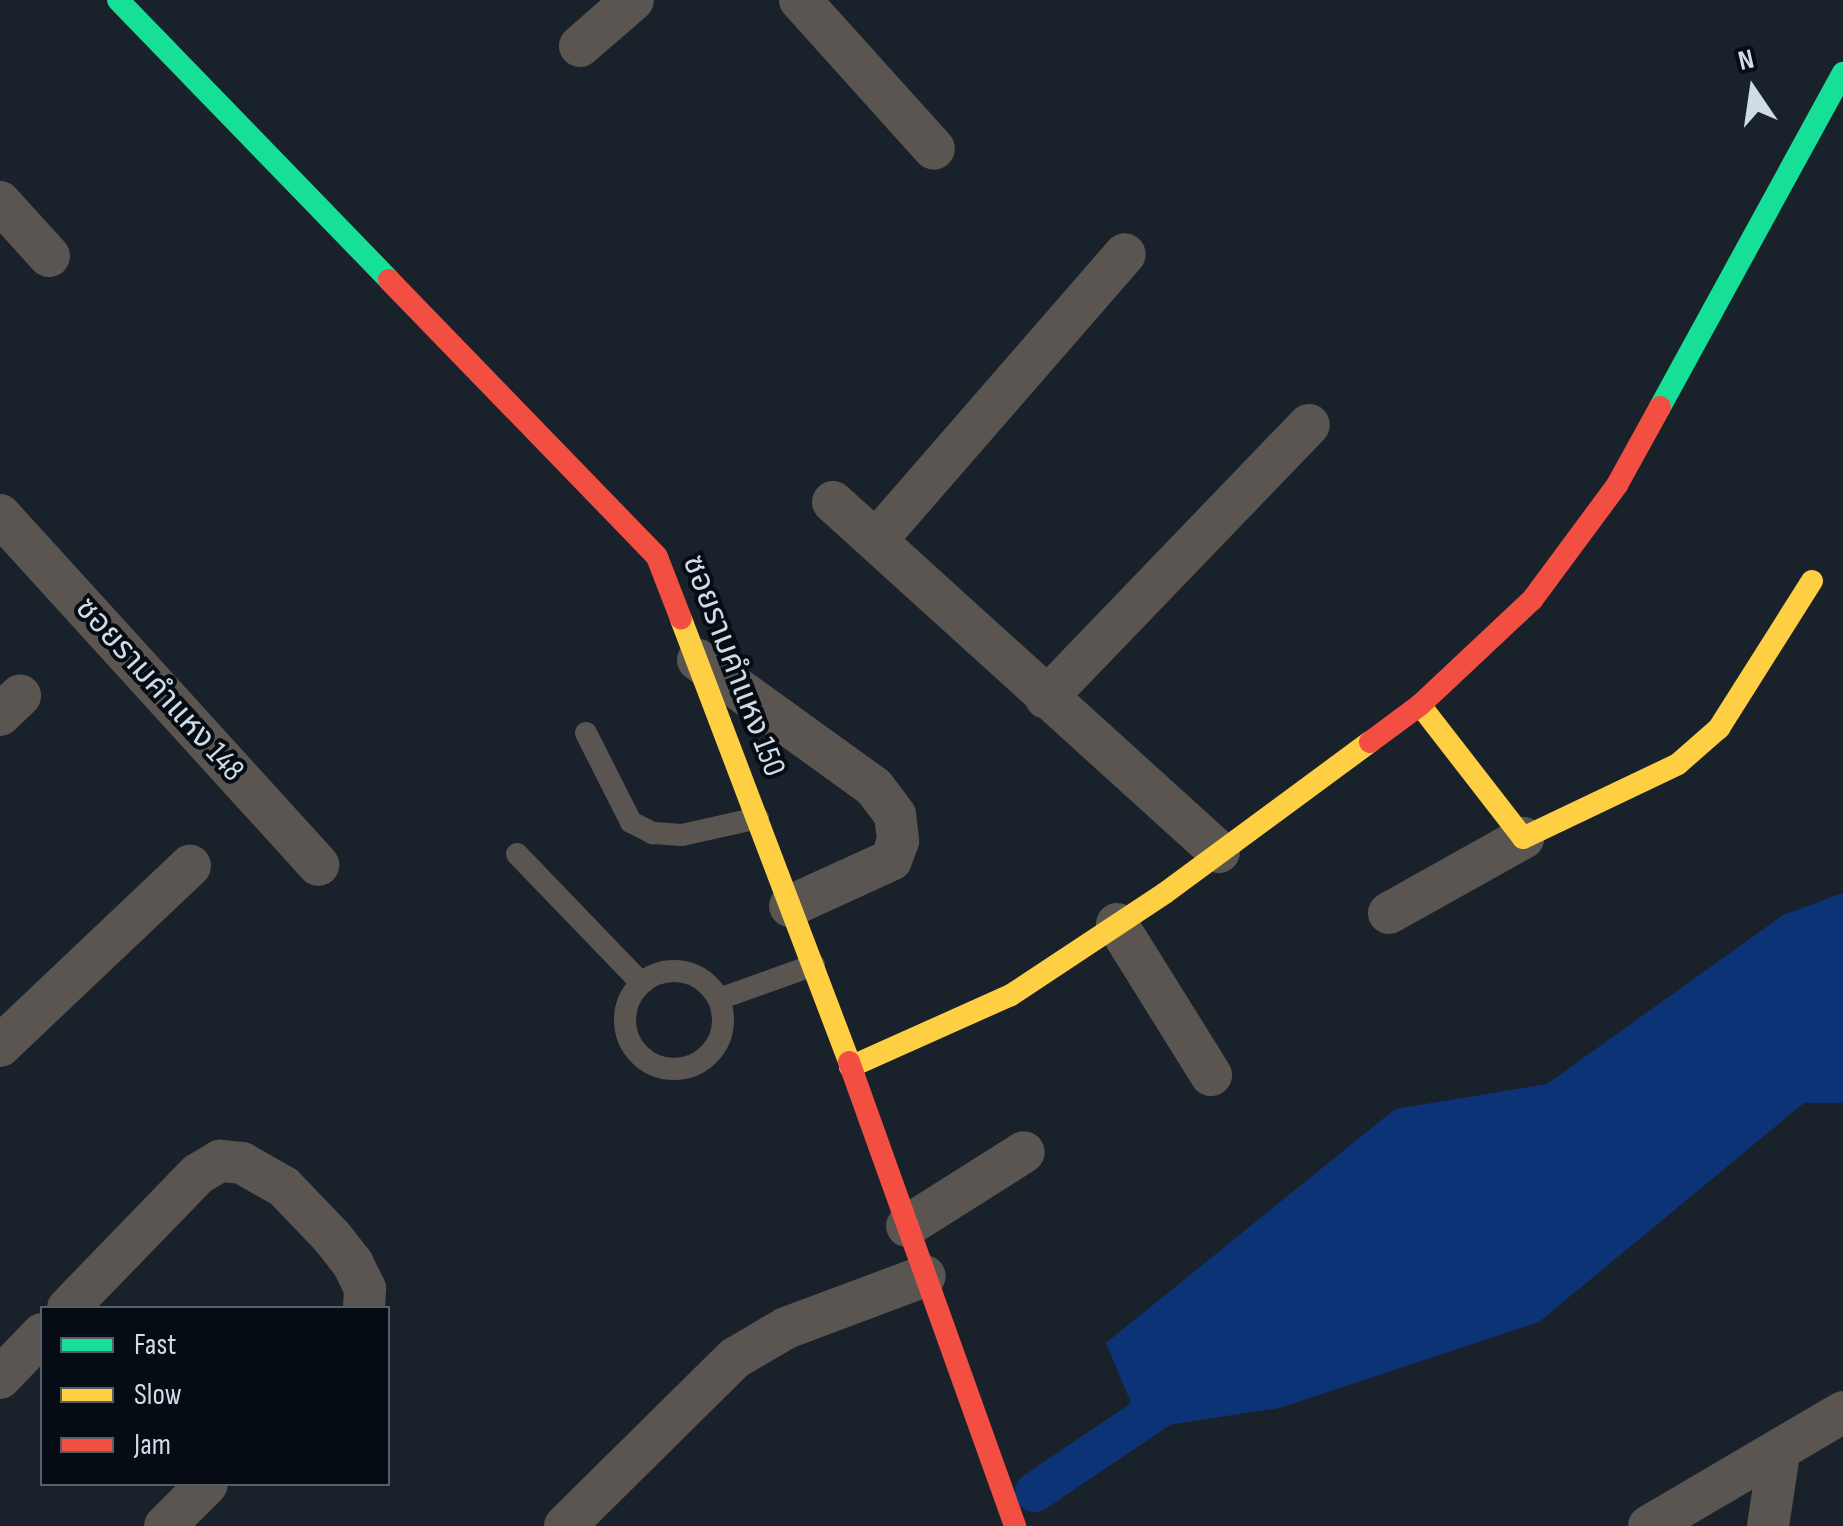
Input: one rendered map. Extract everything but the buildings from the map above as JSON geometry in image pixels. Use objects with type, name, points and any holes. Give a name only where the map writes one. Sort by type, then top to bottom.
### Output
[{"type":"street","name":"ซอยรามคำแหง 150","points":[[118,0],[657,556],[814,965],[1014,1526]]},
{"type":"street","points":[[580,46],[633,0]]},
{"type":"street","points":[[800,0],[934,149]]},
{"type":"street","points":[[850,1067],[1011,995],[1117,924],[1420,705],[1532,600],[1617,485],[1843,74]]},
{"type":"street","points":[[0,202],[49,256]]},
{"type":"street","points":[[878,538],[1125,254]]},
{"type":"street","points":[[1046,698],[1310,425]]},
{"type":"street","points":[[833,502],[878,538],[1046,698],[1220,852]]},
{"type":"street","name":"ซอยรามคำแหง 148","points":[[0,516],[318,865]]},
{"type":"street","points":[[1389,913],[1523,838],[1678,764],[1705,740],[1745,691],[1812,580]]},
{"type":"street","points":[[698,660],[874,787],[895,815],[898,840],[891,860],[790,906]]},
{"type":"street","points":[[1420,705],[1523,838]]},
{"type":"street","points":[[0,1046],[190,866]]},
{"type":"street","points":[[1117,924],[1210,1074]]},
{"type":"street","points":[[907,1226],[1024,1152]]},
{"type":"street","points":[[70,1306],[198,1174],[220,1161],[242,1163],[284,1187],[354,1264],[365,1289],[364,1306]]},
{"type":"street","points":[[566,1526],[735,1358],[786,1328],[925,1276]]},
{"type":"street","points":[[0,1378],[40,1336]]},
{"type":"street","points":[[1648,1526],[1779,1453],[1843,1412]]},
{"type":"street","points":[[1768,1526],[1779,1453]]},
{"type":"street","points":[[166,1526],[205,1486]]},
{"type":"lane","points":[[586,733],[631,822],[653,833],[682,835],[758,818]]},
{"type":"lane","points":[[517,854],[641,983]]},
{"type":"lane","points":[[719,999],[814,965]]},
{"type":"lane","points":[[684,972],[699,977],[719,999],[724,1030],[708,1056],[695,1065],[664,1069],[637,1054],[624,1025],[631,994],[641,983],[655,974],[684,972]]},
{"type":"water","points":[[1843,893],[1843,1103],[1804,1103],[1539,1322],[1279,1408],[1142,1429],[1106,1343],[1395,1109],[1547,1084],[1783,915]]},
{"type":"waterway","points":[[1035,1492],[1185,1391]]},
{"type":"traffic: fast","points":[[118,0],[389,280]]},
{"type":"traffic: fast","points":[[1660,407],[1843,73]]},
{"type":"traffic: slow","points":[[1420,705],[1523,838],[1678,764],[1719,728],[1812,581]]},
{"type":"traffic: slow","points":[[681,619],[849,1062]]},
{"type":"traffic: slow","points":[[850,1067],[1011,995],[1165,893],[1370,742]]},
{"type":"traffic: jam","points":[[389,280],[657,557],[681,619]]},
{"type":"traffic: jam","points":[[1370,742],[1420,705],[1532,600],[1617,485],[1660,407]]},
{"type":"traffic: jam","points":[[849,1062],[1015,1526]]}]
